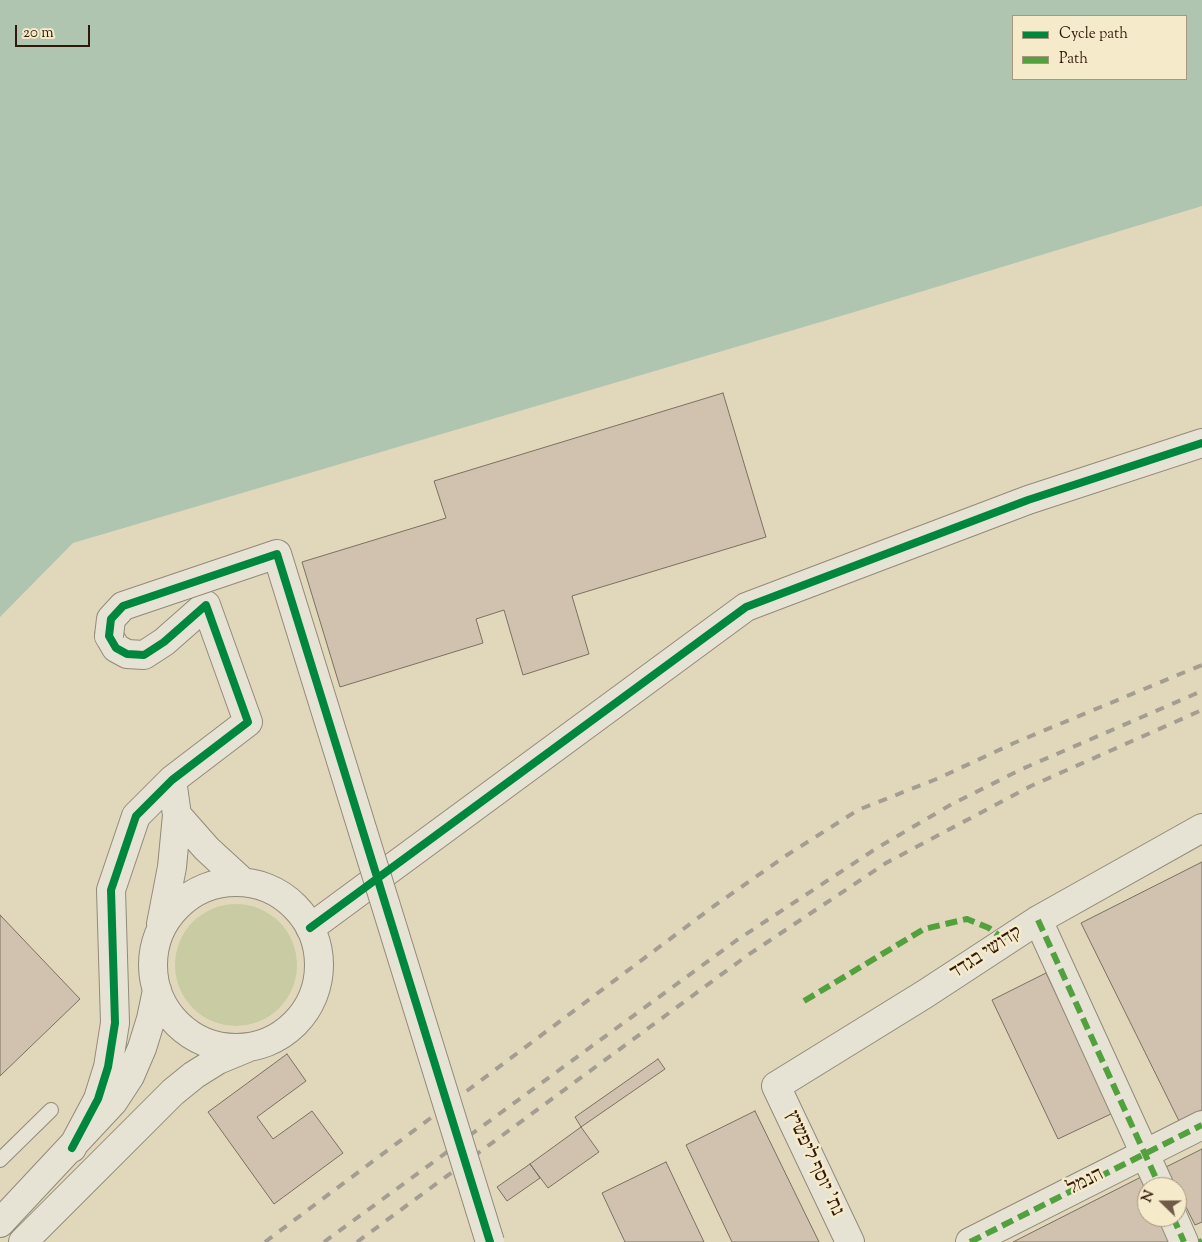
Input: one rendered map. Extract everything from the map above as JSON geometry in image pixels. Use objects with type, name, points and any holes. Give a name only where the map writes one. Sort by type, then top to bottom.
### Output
[{"type":"street","points":[[310,928],[746,607],[1028,500],[1202,443]]},
{"type":"street","points":[[72,1148],[98,1099],[108,1067],[115,1023],[111,890],[136,816],[172,780],[248,722],[206,605],[164,642],[144,655],[127,654],[116,648],[110,636],[111,619],[123,606],[276,554],[490,1242]]},
{"type":"street","points":[[172,780],[177,815],[172,867],[154,958],[153,976],[157,990],[162,1003],[178,1025],[200,1040],[225,1048],[251,1047]]},
{"type":"street","points":[[177,815],[207,849],[243,882]]},
{"type":"street","name":"קדושי בגדד","points":[[776,1086],[1038,920],[1202,828]]},
{"type":"street","points":[[23,1242],[173,1092],[194,1075],[218,1060],[275,1038],[295,1023],[310,1002],[318,978],[318,952],[310,928],[296,907],[277,892],[254,883],[243,882],[229,882],[205,887],[181,902],[164,923],[159,936]]},
{"type":"street","points":[[1038,920],[1156,1177]]},
{"type":"street","points":[[0,1223],[114,1102],[130,1076],[151,1020],[157,990]]},
{"type":"street","name":"נת' יוסף ליפשיץ","points":[[776,1086],[850,1242]]},
{"type":"street","name":"הנמל","points":[[970,1242],[1202,1125]]},
{"type":"street","points":[[1177,1227],[1184,1242]]},
{"type":"lane","points":[[0,1160],[51,1110]]},
{"type":"shaded area","points":[[0,0],[1202,0],[1202,206],[851,313],[73,543],[0,617]]},
{"type":"shaded area","points":[[236,904],[259,908],[279,922],[293,942],[297,965],[293,988],[279,1008],[259,1022],[236,1026],[213,1022],[193,1008],[179,988],[175,965],[179,942],[193,922],[213,908]]},
{"type":"building","points":[[723,393],[766,537],[572,596],[589,654],[523,675],[504,610],[476,619],[483,643],[340,687],[302,562],[446,518],[434,481]]},
{"type":"building","points":[[1202,862],[1202,1110],[1179,1121],[1081,923]]},
{"type":"building","points":[[0,915],[80,999],[0,1076]]},
{"type":"building","points":[[1046,973],[1113,1113],[1058,1139],[992,1000]]},
{"type":"building","points":[[287,1054],[306,1081],[257,1117],[273,1139],[312,1111],[343,1153],[274,1204],[208,1112]]},
{"type":"building","points":[[658,1059],[665,1069],[581,1127],[575,1117]]},
{"type":"building","points":[[755,1111],[819,1242],[732,1242],[686,1145]]},
{"type":"building","points":[[581,1127],[599,1152],[548,1188],[530,1164]]},
{"type":"building","points":[[1202,1149],[1202,1222],[1195,1225],[1187,1209],[1187,1177],[1171,1177],[1166,1167]]},
{"type":"building","points":[[666,1162],[704,1242],[625,1242],[602,1193]]},
{"type":"building","points":[[530,1164],[540,1178],[507,1201],[497,1187]]},
{"type":"building","points":[[1137,1179],[1137,1227],[1164,1227],[1171,1242],[1013,1242]]},
{"type":"railway","points":[[265,1242],[714,906],[787,855],[858,810],[939,778],[1014,743],[1202,665]]},
{"type":"railway","points":[[324,1242],[737,940],[877,848],[952,804],[1022,769],[1202,691]]},
{"type":"railway","points":[[357,1242],[748,955],[886,863],[1031,786],[1202,710]]},
{"type":"marked path","points":[[804,1001],[924,929],[967,919],[989,928],[1006,941]]},
{"type":"marked path","points":[[1038,920],[1155,1177]]},
{"type":"marked path","points":[[970,1242],[1202,1125]]},
{"type":"marked path","points":[[1177,1227],[1184,1242]]},
{"type":"cycle path","points":[[310,928],[746,607],[1028,500],[1202,443]]},
{"type":"cycle path","points":[[72,1148],[98,1099],[108,1067],[115,1023],[111,890],[136,816],[172,780],[248,722],[206,605],[164,642],[144,655],[127,654],[116,648],[109,636],[111,619],[123,606],[277,554],[490,1242]]}]
